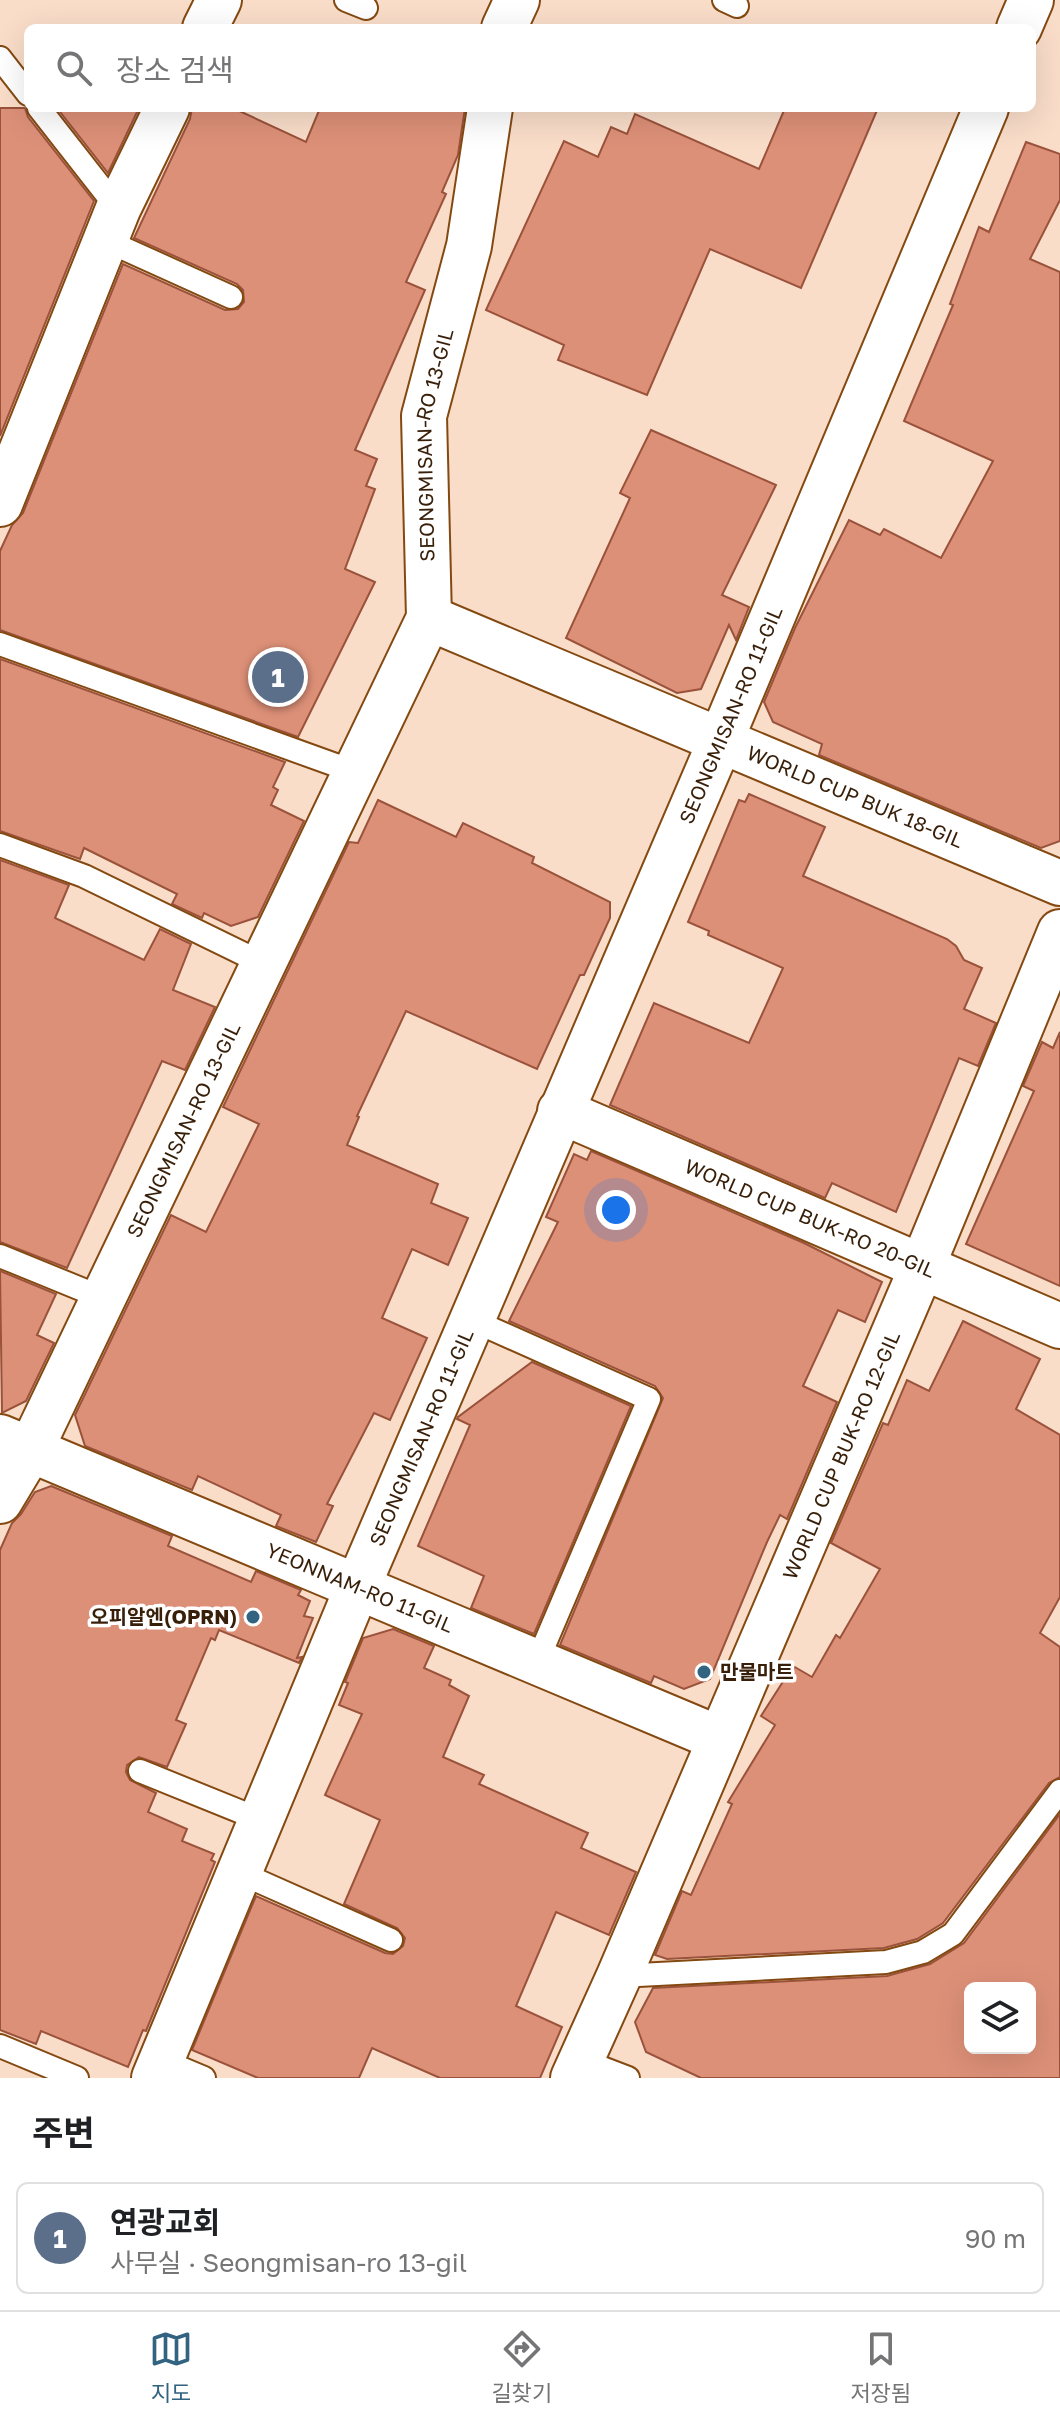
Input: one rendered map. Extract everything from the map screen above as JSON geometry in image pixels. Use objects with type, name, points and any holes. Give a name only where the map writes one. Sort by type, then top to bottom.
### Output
[{"type":"street","points":[[207,24],[219,0]]},
{"type":"street","points":[[506,24],[517,0]]},
{"type":"street","points":[[1021,24],[1031,0]]},
{"type":"street","points":[[0,504],[111,225],[165,112]]},
{"type":"street","name":"SEONGMISAN-RO 13-GIL","points":[[0,1501],[15,1444],[103,1298],[429,618],[424,416],[469,246],[489,112]]},
{"type":"street","name":"SEONGMISAN-RO 11-GIL","points":[[157,2069],[358,1586],[720,742],[984,112]]},
{"type":"street","name":"WORLD CUP BUK 18-GIL","points":[[429,618],[1060,883]]},
{"type":"street","name":"WORLD CUP BUK-RO 12-GIL","points":[[577,2069],[922,1267],[1060,932]]},
{"type":"street","name":"WORLD CUP BUK-RO 20-GIL","points":[[560,1111],[1060,1326]]},
{"type":"street","name":"YEONNAM-RO 11-GIL","points":[[15,1444],[720,1739]]},
{"type":"lane","points":[[0,58],[24,89]]},
{"type":"lane","points":[[41,112],[111,225],[231,297]]},
{"type":"lane","points":[[0,644],[355,772]]},
{"type":"lane","points":[[0,845],[84,876],[262,963]]},
{"type":"lane","points":[[0,1256],[103,1298]]},
{"type":"lane","name":"SEONGMISAN-RO 11-GIL","points":[[472,1320],[649,1399],[537,1662]]},
{"type":"lane","points":[[140,1771],[261,1820]]},
{"type":"lane","points":[[619,1976],[886,1962],[923,1952],[953,1934],[1060,1791]]},
{"type":"lane","points":[[238,1872],[391,1940]]},
{"type":"lane","points":[[0,2046],[77,2078]]},
{"type":"lane","name":"SEONGMISAN-RO 11-GIL","points":[[157,2069],[204,2078]]},
{"type":"lane","points":[[577,2069],[628,2078]]},
{"type":"building","points":[[0,108],[24,108],[24,112],[94,201],[0,436]]},
{"type":"building","points":[[60,112],[137,112],[108,173]]},
{"type":"building","points":[[191,112],[242,112],[306,142],[318,112],[464,112],[458,155],[442,192],[446,194],[406,282],[425,290],[355,450],[377,459],[366,486],[375,489],[345,569],[375,582],[298,737],[0,630],[0,551],[12,525],[23,513],[123,264],[225,310],[238,309],[244,302],[243,290],[237,284],[134,238]]},
{"type":"building","points":[[783,112],[876,112],[801,288],[710,249],[647,395],[558,360],[564,345],[486,310],[564,141],[598,157],[611,127],[627,134],[635,114],[759,169]]},
{"type":"building","points":[[1026,142],[1060,154],[1060,200],[1030,259],[1060,272],[1060,841],[1041,848],[819,755],[822,744],[773,722],[764,702],[795,628],[849,520],[880,535],[884,529],[941,558],[993,461],[904,421],[953,305],[950,304],[979,227],[989,232]]},
{"type":"building","points":[[651,430],[776,485],[722,595],[749,607],[736,640],[729,625],[701,689],[677,693],[566,638],[630,498],[620,493]]},
{"type":"building","points":[[0,659],[285,762],[273,787],[278,790],[271,805],[304,821],[258,917],[231,926],[204,913],[202,918],[172,904],[177,894],[84,848],[80,859],[0,831]]},
{"type":"building","points":[[749,794],[825,827],[803,876],[947,939],[956,946],[964,960],[982,968],[964,1009],[996,1023],[978,1066],[959,1058],[896,1212],[832,1183],[825,1198],[610,1105],[654,1003],[749,1043],[783,968],[708,935],[709,931],[688,922],[739,800],[745,802]]},
{"type":"building","points":[[378,800],[456,837],[463,823],[534,857],[532,863],[610,902],[610,918],[537,1069],[406,1011],[357,1116],[347,1145],[438,1184],[431,1203],[468,1218],[448,1265],[412,1249],[382,1318],[427,1338],[390,1420],[374,1413],[327,1504],[333,1506],[316,1542],[276,1526],[281,1515],[198,1476],[192,1490],[85,1446],[75,1415],[171,1215],[206,1232],[259,1124],[223,1107],[349,842],[358,843]]},
{"type":"building","points":[[0,860],[69,885],[55,918],[144,960],[160,929],[191,944],[173,990],[215,1007],[185,1070],[162,1061],[67,1268],[0,1242]]},
{"type":"building","points":[[1060,1032],[1060,1286],[966,1244],[1034,1091],[1023,1086],[1042,1042],[1053,1048]]},
{"type":"building","points":[[591,1151],[804,1243],[882,1282],[865,1322],[838,1310],[803,1386],[837,1402],[787,1519],[780,1515],[767,1542],[710,1679],[684,1689],[654,1676],[651,1683],[560,1645],[663,1398],[655,1386],[509,1321],[558,1222],[546,1217],[574,1154],[587,1160]]},
{"type":"building","points":[[0,1271],[56,1294],[37,1335],[54,1343],[26,1401],[2,1413]]},
{"type":"building","points":[[963,1321],[1040,1359],[1016,1409],[1060,1435],[1060,1597],[1040,1633],[1060,1647],[1060,1777],[1049,1783],[943,1923],[917,1939],[884,1948],[667,1959],[655,1955],[682,1891],[691,1895],[732,1804],[728,1802],[775,1725],[761,1716],[793,1666],[812,1677],[836,1635],[840,1638],[880,1569],[831,1543],[883,1423],[888,1425],[907,1380],[929,1391]]},
{"type":"building","points":[[532,1362],[631,1406],[534,1634],[471,1608],[484,1576],[418,1546],[470,1425],[458,1417]]},
{"type":"building","points":[[51,1486],[172,1536],[168,1546],[251,1582],[256,1571],[301,1590],[298,1595],[310,1601],[304,1616],[313,1618],[297,1658],[302,1657],[299,1663],[219,1630],[215,1640],[211,1638],[176,1720],[186,1724],[167,1767],[139,1757],[127,1765],[130,1780],[156,1793],[148,1812],[187,1829],[182,1841],[214,1854],[211,1860],[215,1862],[146,2031],[143,2030],[128,2067],[41,2031],[36,2044],[0,2030],[0,1550],[12,1523],[35,1492]]},
{"type":"building","points":[[393,1629],[434,1646],[424,1668],[451,1680],[449,1685],[469,1696],[443,1757],[484,1775],[479,1784],[588,1833],[581,1848],[636,1872],[609,1935],[556,1912],[516,2006],[562,2027],[540,2078],[440,2078],[372,2048],[359,2078],[258,2078],[192,2050],[256,1896],[385,1953],[393,1954],[403,1946],[405,1938],[397,1928],[344,1904],[380,1820],[325,1795],[362,1714],[339,1705],[363,1638]]},
{"type":"building","points":[[1060,1814],[1060,2078],[701,2078],[646,2052],[635,2022],[653,1988],[887,1976],[930,1964],[964,1943]]},
{"type":"place","name":"연광교회","points":[[278,677]]},
{"type":"place","name":"오피알엔(OPRN)","points":[[253,1617]]},
{"type":"place","name":"만물마트","points":[[704,1672]]}]
